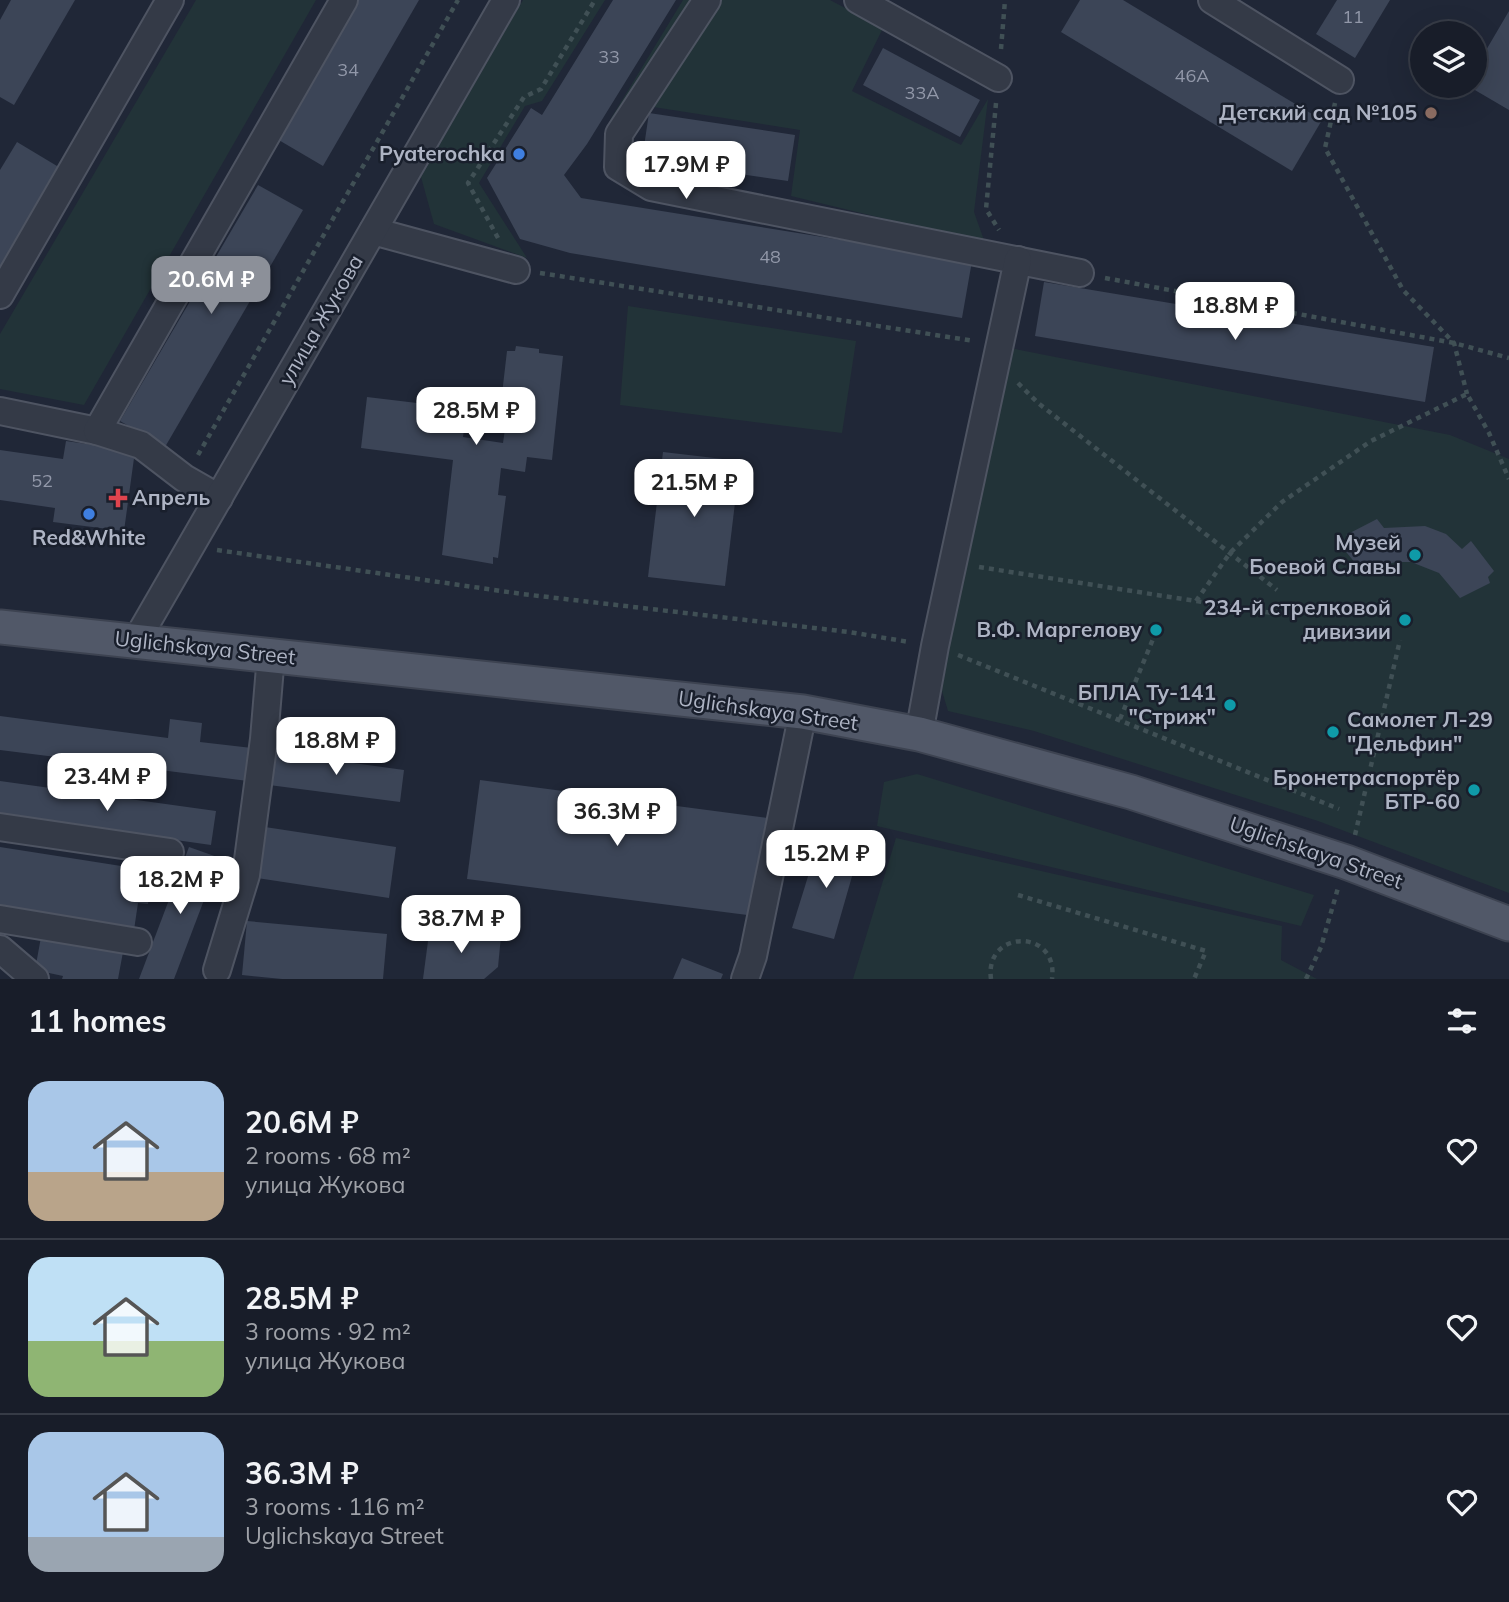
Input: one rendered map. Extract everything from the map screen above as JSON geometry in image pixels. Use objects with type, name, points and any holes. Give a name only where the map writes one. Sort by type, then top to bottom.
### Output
[{"type":"main road","name":"Uglichskaya Street","points":[[0,626],[803,712],[919,734],[1131,792],[1265,834],[1509,924]]},
{"type":"street","points":[[0,295],[170,0]]},
{"type":"street","points":[[97,430],[344,0]]},
{"type":"street","name":"улица Жукова","points":[[136,641],[506,0]]},
{"type":"street","points":[[707,0],[619,134],[618,167],[651,187],[1080,273]]},
{"type":"street","points":[[858,0],[998,78]]},
{"type":"street","points":[[1219,2],[1340,80]]},
{"type":"street","points":[[373,231],[516,270]]},
{"type":"street","points":[[919,734],[935,646],[1018,260]]},
{"type":"street","points":[[0,411],[97,430],[141,445],[184,478],[219,498]]},
{"type":"street","points":[[217,970],[246,875],[264,739],[271,655]]},
{"type":"street","points":[[745,979],[753,956],[803,712]]},
{"type":"street","points":[[0,827],[170,852]]},
{"type":"street","points":[[0,919],[138,942]]},
{"type":"street","points":[[0,949],[35,979]]},
{"type":"path","points":[[184,478],[458,0]]},
{"type":"path","points":[[595,0],[541,89],[524,97],[468,183],[516,270],[1000,345],[1015,379],[1038,403],[1277,590]]},
{"type":"path","points":[[1005,0],[986,209],[1018,260]]},
{"type":"path","points":[[1340,80],[1325,148],[1403,290],[1454,343],[1467,394],[1489,433],[1509,479]]},
{"type":"path","points":[[1080,273],[1454,343],[1509,358]]},
{"type":"path","points":[[1196,601],[1230,553],[1282,502],[1371,441],[1467,394]]},
{"type":"path","points":[[192,546],[513,593],[849,632],[935,646],[1339,808]]},
{"type":"path","points":[[953,563],[1272,613]]},
{"type":"path","points":[[1120,719],[1153,639]]},
{"type":"path","points":[[1353,843],[1400,640]]},
{"type":"path","points":[[1306,979],[1321,947],[1339,887]]},
{"type":"path","points":[[1018,895],[1206,951],[1194,979]]},
{"type":"path","points":[[991,979],[992,961],[997,952],[1004,946],[1024,941],[1034,943],[1049,957],[1052,979]]},
{"type":"shaded area","points":[[196,0],[316,0],[84,405],[0,389],[0,334]]},
{"type":"shaded area","points":[[523,0],[605,0],[542,101],[525,106],[479,183],[527,258],[434,224],[421,177]]},
{"type":"shaded area","points":[[683,0],[830,0],[883,28],[852,91],[961,145],[988,99],[974,212],[985,243],[791,196],[800,130],[647,106],[635,129],[610,120]]},
{"type":"shaded area","points":[[628,306],[856,341],[842,433],[620,405]]},
{"type":"shaded area","points":[[1010,348],[1450,435],[1509,459],[1509,893],[1318,821],[1034,731],[948,711],[942,691],[970,517]]},
{"type":"shaded area","points":[[917,774],[1314,895],[1301,926],[877,826],[884,782]]},
{"type":"shaded area","points":[[896,838],[1282,926],[1281,960],[1317,979],[853,979]]},
{"type":"building","points":[[11,0],[75,0],[14,105],[0,97],[0,20]]},
{"type":"building","points":[[358,0],[419,0],[323,166],[277,139]]},
{"type":"building","points":[[613,0],[676,0],[587,144],[564,175],[581,198],[972,261],[962,318],[570,253],[520,239],[487,178],[531,108],[542,115]]},
{"type":"building","points":[[1080,0],[1123,0],[1322,120],[1292,171],[1061,32]]},
{"type":"building","points":[[1337,0],[1390,0],[1355,58],[1316,34]]},
{"type":"building","points":[[1509,11],[1509,110],[1487,97],[1487,49]]},
{"type":"building","points":[[883,48],[980,100],[960,137],[863,85]]},
{"type":"building","points":[[649,113],[795,135],[788,181],[642,160]]},
{"type":"building","points":[[17,142],[62,169],[0,270],[0,170]]},
{"type":"building","points":[[258,185],[303,210],[165,447],[120,421]]},
{"type":"building","points":[[1044,282],[1434,347],[1425,402],[1035,336]]},
{"type":"building","points":[[516,346],[563,356],[552,460],[527,457],[525,472],[501,468],[498,495],[506,496],[498,558],[493,557],[493,564],[442,555],[453,460],[361,448],[367,397],[467,409],[463,437],[503,443],[506,422],[499,420],[507,351],[515,351]]},
{"type":"building","points":[[66,441],[135,451],[124,531],[53,522],[55,508],[0,500],[0,450],[63,459]]},
{"type":"building","points":[[663,452],[740,461],[725,586],[648,577]]},
{"type":"building","name":"Музей Боевой Славы","points":[[1377,519],[1384,528],[1425,526],[1446,534],[1462,549],[1471,541],[1494,571],[1488,577],[1490,583],[1460,598],[1439,573],[1411,562],[1384,565],[1366,576],[1342,547],[1351,543],[1346,535]]},
{"type":"building","points":[[0,716],[168,738],[170,719],[202,723],[200,742],[252,748],[248,781],[0,750]]},
{"type":"building","points":[[274,752],[404,770],[400,802],[269,785]]},
{"type":"building","points":[[480,780],[768,818],[755,916],[467,879]]},
{"type":"building","points":[[0,781],[216,811],[211,845],[0,815]]},
{"type":"building","points":[[265,827],[396,847],[389,898],[257,878]]},
{"type":"building","points":[[819,841],[859,852],[834,939],[792,928]]},
{"type":"building","points":[[0,847],[153,871],[148,904],[138,903],[134,930],[0,909]]},
{"type":"building","points":[[189,847],[220,858],[174,979],[139,979]]},
{"type":"building","points":[[247,921],[387,934],[383,979],[282,979],[242,975]]},
{"type":"building","points":[[430,926],[501,936],[498,967],[484,979],[423,979]]},
{"type":"building","points":[[41,937],[123,952],[118,979],[62,979],[63,976],[35,970]]},
{"type":"building","points":[[682,958],[723,974],[721,979],[673,979]]},
{"type":"place","name":"Детский сад №105","points":[[1431,113]]},
{"type":"place","name":"Pyaterochka","points":[[519,154]]},
{"type":"place","name":"Апрель","points":[[118,498]]},
{"type":"place","name":"Red&White","points":[[89,514]]},
{"type":"place","name":"Музей Боевой Славы","points":[[1415,555]]},
{"type":"place","name":"234-й стрелковой дивизии","points":[[1405,620]]},
{"type":"place","name":"В.Ф. Маргелову","points":[[1156,630]]},
{"type":"place","name":"БПЛА Ту-141 \"Стриж\"","points":[[1230,705]]},
{"type":"place","name":"Самолет Л-29 \"Дельфин\"","points":[[1333,732]]},
{"type":"place","name":"Бронетраспортёр БТР-60","points":[[1474,790]]}]
